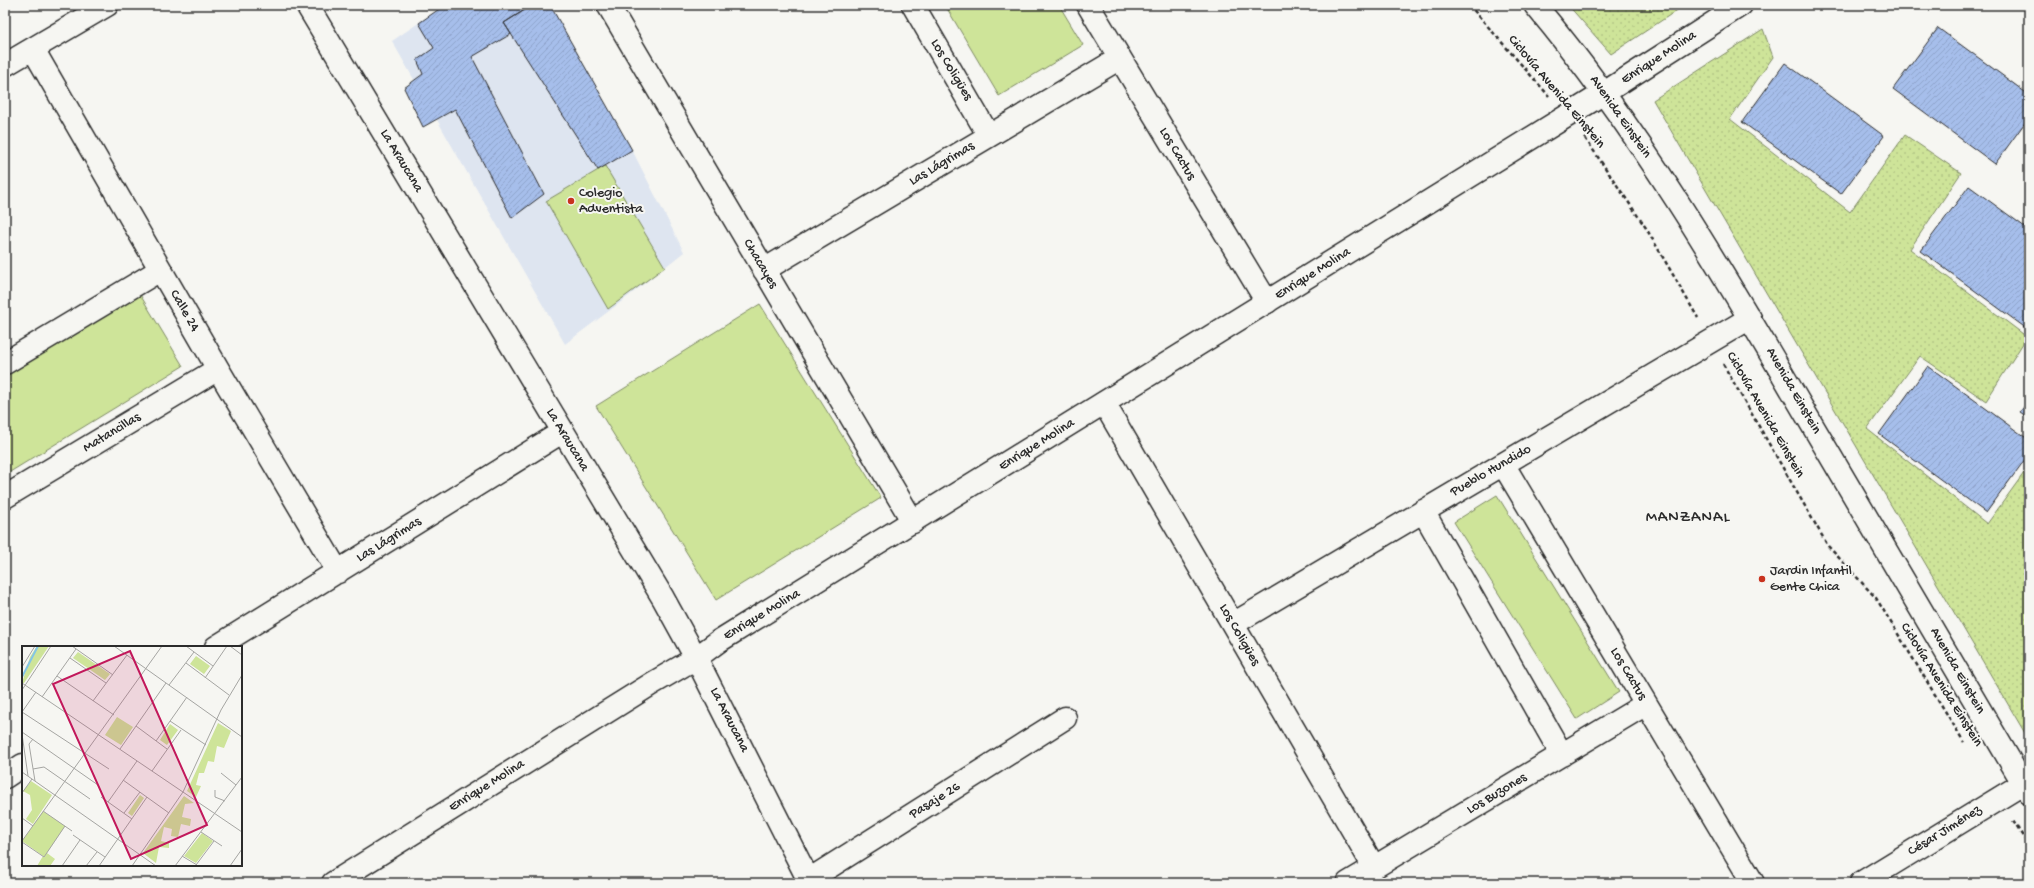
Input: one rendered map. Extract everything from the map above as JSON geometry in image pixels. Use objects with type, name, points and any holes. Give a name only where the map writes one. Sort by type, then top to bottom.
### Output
[{"type":"street","points":[[5,65],[107,5]]},
{"type":"street","name":"La Araucana","points":[[307,5],[662,598],[696,658],[808,882]]},
{"type":"street","name":"Chacayes","points":[[608,5],[913,522]]},
{"type":"street","name":"Los Coligües","points":[[913,5],[990,136]]},
{"type":"street","name":"Los Cactus","points":[[1088,5],[1266,302]]},
{"type":"street","name":"Avenida Einstein","points":[[1535,5],[1604,93],[1658,172],[1750,318],[2027,786]]},
{"type":"street","name":"Enrique Molina","points":[[333,883],[653,682],[696,658],[719,641],[1604,93],[1741,5]]},
{"type":"street","name":"Calle 24","points":[[33,49],[160,270],[338,572]]},
{"type":"street","name":"Las Lágrimas","points":[[764,270],[1120,58]]},
{"type":"street","points":[[5,363],[160,270]]},
{"type":"street","name":"Pueblo Hundido","points":[[1233,624],[1750,318]]},
{"type":"street","name":"Matancillas","points":[[5,497],[218,369]]},
{"type":"street","name":"Los Coligües","points":[[1104,403],[1374,867]]},
{"type":"street","name":"Las Lágrimas","points":[[218,646],[562,432]]},
{"type":"street","name":"Los Cactus","points":[[1503,464],[1753,883]]},
{"type":"street","points":[[1422,511],[1562,755]]},
{"type":"street","name":"Los Buzones","points":[[1348,883],[1646,704]]},
{"type":"street","name":"Pasaje 26","points":[[808,882],[1065,718]]},
{"type":"street","points":[[5,776],[22,767]]},
{"type":"street","name":"César Jiménez","points":[[1861,883],[1999,798],[2027,786]]},
{"type":"path","name":"Ciclovía Avenida Einstein","points":[[1469,5],[1584,137],[1646,228],[1735,386],[1828,546],[1876,598],[1966,744]]},
{"type":"path","points":[[1999,798],[2029,846]]},
{"type":"shaded area","name":"Colegio Adventista","points":[[445,5],[547,5],[630,146],[684,252],[565,344],[392,41]]},
{"type":"green space","points":[[945,5],[1059,5],[1083,45],[999,96]]},
{"type":"green space","points":[[1568,5],[1685,5],[1611,54]]},
{"type":"green space","points":[[1763,29],[1773,57],[1730,119],[1850,212],[1905,135],[1961,173],[1910,249],[2027,337],[1986,401],[1920,356],[1867,429],[1987,524],[2029,466],[2029,740],[1653,100]]},
{"type":"green space","points":[[605,166],[665,267],[608,309],[546,201]]},
{"type":"green space","points":[[139,293],[183,366],[5,475],[5,376]]},
{"type":"green space","points":[[760,304],[881,498],[716,600],[596,406]]},
{"type":"green space","points":[[1497,495],[1619,692],[1577,719],[1454,522]]},
{"type":"building","points":[[445,5],[528,5],[529,7],[504,23],[511,34],[472,57],[544,194],[512,218],[455,109],[423,127],[404,88],[423,74],[417,60],[434,48],[419,23]]},
{"type":"building","points":[[533,5],[550,5],[632,150],[598,170],[504,23]]},
{"type":"building","points":[[1938,28],[2029,95],[2029,117],[1995,164],[1893,89]]},
{"type":"building","points":[[1785,63],[1884,136],[1841,194],[1742,122]]},
{"type":"building","points":[[1969,186],[2029,230],[2029,326],[2027,329],[1921,251]]},
{"type":"building","points":[[1928,366],[2029,440],[2029,454],[1986,513],[1879,434]]},
{"type":"building","points":[[2029,400],[2029,418],[2020,412]]},
{"type":"place","name":"Colegio Adventista","points":[[571,201]]},
{"type":"place","name":"Jardin Infantil Gente Chica","points":[[1762,579]]},
{"type":"district","name":"MANZANAL","points":[[1688,518]]}]
